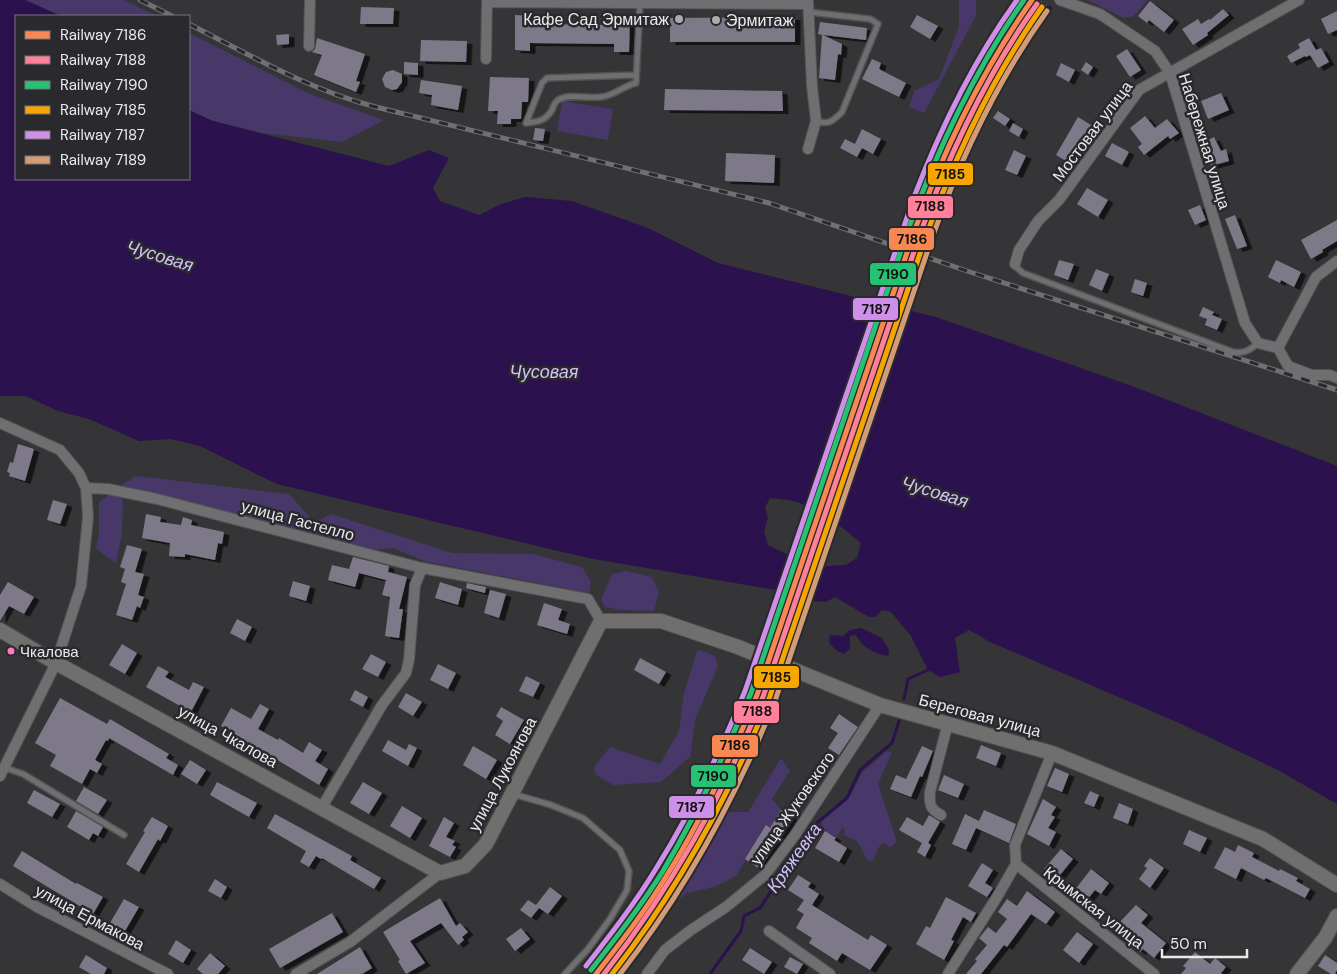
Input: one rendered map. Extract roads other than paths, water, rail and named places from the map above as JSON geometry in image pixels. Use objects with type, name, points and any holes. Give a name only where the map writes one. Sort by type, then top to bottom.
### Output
[{"type":"street","points":[[309,46],[310,0]]},
{"type":"street","name":"Набережная улица","points":[[1060,0],[1100,14],[1155,51],[1170,73],[1245,323],[1258,342]]},
{"type":"street","name":"Мостовая улица","points":[[1015,264],[1019,250],[1038,221],[1059,200],[1139,90],[1299,0]]},
{"type":"street","points":[[486,59],[488,2],[640,2],[808,6],[816,121],[808,149]]},
{"type":"street","points":[[1278,348],[1316,277],[1337,261]]},
{"type":"street","points":[[1258,342],[1278,348],[1288,366],[1312,375],[1330,375],[1337,378]]},
{"type":"street","points":[[0,423],[60,450],[79,473],[86,488],[88,518],[81,586],[56,663],[2,770]]},
{"type":"street","name":"улица Гастелло","points":[[86,488],[108,488],[157,499],[422,568],[588,599],[601,621]]},
{"type":"street","points":[[322,807],[382,705],[406,673],[409,660],[415,585],[422,568]]},
{"type":"street","name":"Береговая улица","points":[[601,621],[661,621],[738,646],[880,705],[1052,753],[1263,839],[1337,885]]},
{"type":"street","name":"улица Лукоянова","points":[[296,974],[350,942],[440,873],[465,866],[486,844],[601,621]]},
{"type":"street","name":"улица Чкалова","points":[[0,630],[56,663],[440,873]]},
{"type":"street","name":"улица Жуковского","points":[[647,974],[665,950],[726,907],[765,875],[795,835],[880,705]]},
{"type":"street","points":[[941,815],[933,811],[929,802],[948,723]]},
{"type":"street","points":[[948,974],[1016,864],[1015,845],[1052,753]]},
{"type":"street","name":"Крымская улица","points":[[1016,864],[1154,974]]},
{"type":"street","name":"улица Ермакова","points":[[0,884],[37,907],[168,974]]},
{"type":"street","points":[[1297,974],[1325,938],[1337,916]]},
{"type":"street","points":[[769,931],[830,974]]},
{"type":"lane","points":[[636,75],[548,78],[542,83],[526,123],[542,121],[547,118],[558,100],[610,96],[624,87],[636,83],[640,2]]},
{"type":"lane","points":[[808,6],[870,19],[878,24],[842,112],[835,119],[825,124],[816,121]]},
{"type":"lane","points":[[1015,264],[1016,268],[1023,273],[1233,352],[1248,351],[1258,342]]},
{"type":"lane","points":[[2,770],[23,774],[124,835]]},
{"type":"lane","points":[[512,794],[551,805],[583,818],[620,850],[629,871],[627,890],[610,919],[588,949],[565,974]]},
{"type":"water","name":"Чусовая","points":[[0,0],[25,0],[59,15],[15,15],[15,180],[190,180],[190,110],[213,121],[389,166],[429,150],[449,158],[433,188],[440,201],[479,215],[501,204],[525,197],[572,201],[648,228],[718,263],[936,317],[1132,386],[1337,466],[1337,804],[1276,769],[1177,722],[990,642],[969,630],[955,638],[960,672],[940,677],[928,670],[911,636],[891,612],[882,610],[875,617],[869,617],[835,597],[826,602],[815,601],[775,590],[588,558],[277,484],[200,446],[171,439],[139,441],[89,419],[58,411],[26,396],[0,396]],"holes":[[[770,498],[790,500],[820,513],[861,543],[857,558],[846,565],[812,567],[768,545],[764,531],[768,518],[765,507]]]},
{"type":"water","points":[[861,628],[882,638],[889,650],[888,656],[878,654],[869,649],[856,635],[850,636],[850,649],[844,654],[836,650],[829,643],[830,635],[843,636],[850,630]]},
{"type":"waterway","name":"Кряжевка","points":[[904,699],[908,679],[929,668]]},
{"type":"waterway","name":"Кряжевка","points":[[710,974],[741,931],[744,916],[760,908],[817,823],[847,798],[860,770],[892,743],[899,721]]},
{"type":"railway","points":[[140,0],[170,15]]},
{"type":"railway","points":[[190,25],[280,71],[351,100],[769,203],[967,271],[1337,390]]},
{"type":"rail line","name":"7187","points":[[586,966],[632,905],[670,846],[694,803],[726,736],[745,691],[914,197],[935,145],[959,95],[986,47],[1017,0]]},
{"type":"rail line","name":"7190","points":[[591,970],[663,871],[699,806],[731,739],[751,693],[920,199],[945,140],[973,82],[1024,0]]},
{"type":"rail line","name":"7186","points":[[596,974],[659,888],[716,787],[737,741],[757,695],[926,201],[951,141],[980,83],[1032,0]]},
{"type":"rail line","name":"7188","points":[[604,974],[629,941],[673,875],[712,807],[747,735],[763,697],[932,203],[957,144],[985,86],[1037,4]]},
{"type":"rail line","name":"7185","points":[[612,974],[659,910],[680,876],[719,807],[753,736],[769,699],[926,236],[976,117],[1007,61],[1042,7]]},
{"type":"rail line","name":"7189","points":[[620,974],[644,942],[687,877],[726,809],[760,737],[775,701],[943,208],[968,149],[996,92],[1047,11]]},
{"type":"place","name":"Кафе Сад Эрмитаж","points":[[679,19]]},
{"type":"place","name":"Эрмитаж","points":[[716,20]]},
{"type":"place","name":"Чкалова","points":[[11,651]]}]
